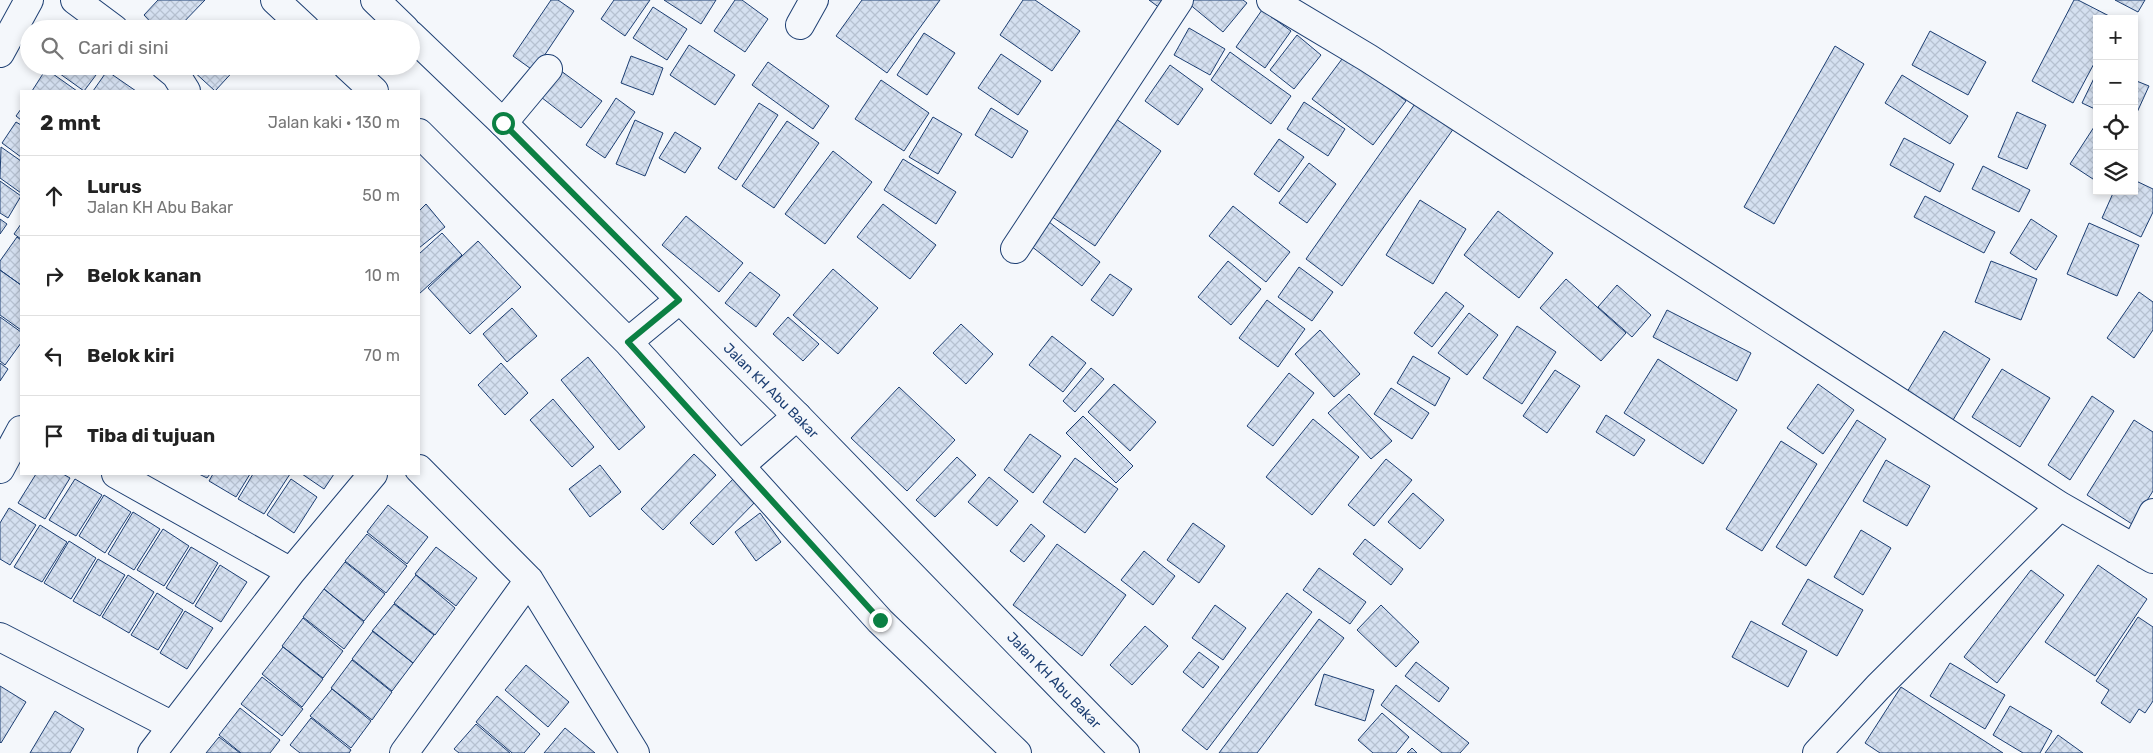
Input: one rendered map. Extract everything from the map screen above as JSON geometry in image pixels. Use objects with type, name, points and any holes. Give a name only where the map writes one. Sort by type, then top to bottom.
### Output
[{"type":"street","points":[[0,53],[29,0]]},
{"type":"street","points":[[75,0],[102,20]]},
{"type":"street","points":[[275,0],[296,20]]},
{"type":"street","points":[[375,0],[396,20]]},
{"type":"street","points":[[800,25],[814,0]]},
{"type":"street","points":[[1015,249],[1179,0]]},
{"type":"street","points":[[1271,0],[1368,58],[2060,506],[2144,554],[2153,513]]},
{"type":"street","name":"Jalan KH Abu Bakar","points":[[420,44],[503,123],[797,416],[1125,753]]},
{"type":"street","points":[[503,123],[548,69]]},
{"type":"street","points":[[176,75],[185,90]]},
{"type":"street","points":[[357,75],[373,90]]},
{"type":"street","points":[[420,134],[628,342],[880,620],[1017,753]]},
{"type":"street","points":[[628,342],[679,300]]},
{"type":"street","points":[[740,466],[797,416]]},
{"type":"street","points":[[0,469],[20,432]]},
{"type":"street","points":[[420,470],[529,580],[634,753]]},
{"type":"street","points":[[118,475],[291,572]]},
{"type":"street","points":[[152,753],[171,725],[291,572],[372,475]]},
{"type":"street","points":[[1817,753],[1878,687],[2060,506]]},
{"type":"street","points":[[404,753],[529,580]]},
{"type":"street","points":[[0,637],[171,725]]},
{"type":"building","points":[[158,0],[205,0],[186,20],[149,20],[144,15]]},
{"type":"building","points":[[551,0],[558,0],[574,11],[534,71],[513,56]]},
{"type":"building","points":[[614,0],[650,0],[625,36],[601,19]]},
{"type":"building","points":[[664,0],[716,0],[701,24]]},
{"type":"building","points":[[735,0],[742,0],[768,19],[745,52],[714,31]]},
{"type":"building","points":[[862,0],[940,0],[887,73],[836,36]]},
{"type":"building","points":[[1023,0],[1035,0],[1080,31],[1052,71],[1000,35]]},
{"type":"building","points":[[1149,0],[1172,0],[1164,11]]},
{"type":"building","points":[[1190,0],[1243,0],[1247,3],[1223,32],[1188,3]]},
{"type":"building","points":[[2074,0],[2078,0],[2107,15],[2093,15],[2093,66],[2073,103],[2032,81]]},
{"type":"building","points":[[2115,0],[2145,0],[2138,12]]},
{"type":"building","points":[[653,7],[687,29],[667,60],[633,38]]},
{"type":"building","points":[[1262,10],[1291,31],[1265,68],[1236,47]]},
{"type":"building","points":[[1189,28],[1225,49],[1210,75],[1174,55]]},
{"type":"building","points":[[1930,31],[1986,62],[1968,95],[1912,65]]},
{"type":"building","points":[[924,33],[955,53],[927,95],[897,75]]},
{"type":"building","points":[[1297,35],[1321,55],[1294,89],[1270,70]]},
{"type":"building","points":[[689,45],[735,75],[715,105],[670,75]]},
{"type":"building","points":[[1835,46],[1864,64],[1774,224],[1744,207]]},
{"type":"building","points":[[1230,52],[1291,96],[1271,124],[1211,80]]},
{"type":"building","points":[[1001,54],[1041,81],[1018,115],[978,88]]},
{"type":"building","points":[[1345,55],[1406,101],[1373,145],[1312,99]]},
{"type":"building","points":[[631,56],[663,68],[653,95],[621,83]]},
{"type":"building","points":[[768,62],[829,106],[813,129],[752,85]]},
{"type":"building","points":[[1170,65],[1203,89],[1178,125],[1145,101]]},
{"type":"building","points":[[557,68],[602,101],[581,128],[537,94]]},
{"type":"building","points":[[42,75],[54,75],[76,90],[33,90]]},
{"type":"building","points":[[62,75],[96,75],[85,90]]},
{"type":"building","points":[[104,75],[113,75],[135,90],[94,90]]},
{"type":"building","points":[[198,75],[230,75],[214,90]]},
{"type":"building","points":[[1902,75],[1968,116],[1950,144],[1885,103]]},
{"type":"building","points":[[881,80],[929,113],[904,151],[855,119]]},
{"type":"building","points":[[2093,80],[2093,108],[2082,103]]},
{"type":"building","points":[[2138,82],[2149,86],[2138,110]]},
{"type":"building","points":[[616,98],[635,112],[605,158],[586,145]]},
{"type":"building","points":[[1417,101],[1454,128],[1342,286],[1306,259]]},
{"type":"building","points":[[1304,102],[1345,129],[1328,156],[1287,129]]},
{"type":"building","points":[[759,103],[778,115],[736,180],[718,168]]},
{"type":"building","points":[[991,108],[1028,131],[1012,158],[975,135]]},
{"type":"building","points":[[20,110],[20,119],[16,116]]},
{"type":"building","points":[[2017,112],[2046,125],[2027,169],[1998,157]]},
{"type":"building","points":[[1112,116],[1161,151],[1095,246],[1045,212]]},
{"type":"building","points":[[933,117],[962,134],[938,174],[909,157]]},
{"type":"building","points":[[635,120],[663,133],[645,176],[616,164]]},
{"type":"building","points":[[787,121],[819,143],[774,208],[742,186]]},
{"type":"building","points":[[16,122],[20,124],[20,156],[2,143]]},
{"type":"building","points":[[2093,129],[2093,179],[2070,164]]},
{"type":"building","points":[[675,132],[701,148],[685,173],[659,158]]},
{"type":"building","points":[[1904,138],[1954,164],[1940,192],[1890,165]]},
{"type":"building","points":[[1279,139],[1304,157],[1279,192],[1254,174]]},
{"type":"building","points":[[1,147],[20,160],[20,192],[0,178]]},
{"type":"building","points":[[833,151],[872,182],[825,244],[785,214]]},
{"type":"building","points":[[903,159],[956,192],[936,224],[884,190]]},
{"type":"building","points":[[1309,163],[1336,184],[1307,223],[1279,203]]},
{"type":"building","points":[[1983,166],[2030,190],[2019,212],[1972,189]]},
{"type":"building","points":[[0,181],[20,195],[20,198],[8,218],[0,213]]},
{"type":"building","points":[[2138,182],[2153,189],[2153,212],[2141,237],[2102,218],[2112,195],[2138,195]]},
{"type":"building","points":[[1925,196],[1995,232],[1984,253],[1914,217]]},
{"type":"building","points":[[1420,200],[1466,229],[1433,284],[1386,255]]},
{"type":"building","points":[[426,204],[445,227],[420,247],[420,210]]},
{"type":"building","points":[[883,204],[936,245],[910,279],[857,237]]},
{"type":"building","points":[[1233,206],[1290,252],[1266,282],[1209,236]]},
{"type":"building","points":[[1498,211],[1553,253],[1519,298],[1464,255]]},
{"type":"building","points":[[686,216],[743,263],[719,292],[662,245]]},
{"type":"building","points":[[1044,218],[1100,262],[1082,286],[1026,242]]},
{"type":"building","points":[[0,219],[7,224],[0,234]]},
{"type":"building","points":[[2031,219],[2057,236],[2036,270],[2010,253]]},
{"type":"building","points":[[2089,223],[2139,245],[2117,296],[2067,274]]},
{"type":"building","points":[[20,225],[20,238],[14,234]]},
{"type":"building","points":[[442,233],[462,255],[420,293],[420,253]]},
{"type":"building","points":[[17,237],[20,239],[20,284],[0,270],[0,261]]},
{"type":"building","points":[[478,241],[521,287],[470,334],[428,288]]},
{"type":"building","points":[[1228,261],[1261,289],[1231,325],[1198,297]]},
{"type":"building","points":[[1991,261],[2037,279],[2021,320],[1975,302]]},
{"type":"building","points":[[1299,267],[1333,292],[1312,321],[1278,297]]},
{"type":"building","points":[[833,269],[878,308],[838,354],[793,315]]},
{"type":"building","points":[[0,270],[20,284],[20,329],[0,315]]},
{"type":"building","points":[[750,272],[780,295],[756,327],[725,303]]},
{"type":"building","points":[[1110,274],[1132,289],[1113,316],[1091,300]]},
{"type":"building","points":[[1566,279],[1626,333],[1601,361],[1540,308]]},
{"type":"building","points":[[1617,285],[1651,315],[1632,337],[1598,307]]},
{"type":"building","points":[[1446,292],[1464,306],[1432,347],[1414,333]]},
{"type":"building","points":[[2139,292],[2153,302],[2153,330],[2134,358],[2107,338]]},
{"type":"building","points":[[1267,300],[1305,329],[1278,367],[1239,338]]},
{"type":"building","points":[[512,308],[537,336],[507,362],[483,334]]},
{"type":"building","points":[[1667,310],[1751,353],[1737,381],[1653,337]]},
{"type":"building","points":[[1469,313],[1498,335],[1467,375],[1438,353]]},
{"type":"building","points":[[0,317],[20,331],[20,344],[5,365],[0,361]]},
{"type":"building","points":[[788,317],[819,344],[803,361],[773,334]]},
{"type":"building","points":[[961,324],[993,354],[966,384],[933,353]]},
{"type":"building","points":[[1517,326],[1556,352],[1522,404],[1483,378]]},
{"type":"building","points":[[1320,330],[1360,374],[1334,397],[1295,354]]},
{"type":"building","points":[[1944,331],[1990,359],[1953,420],[1907,392]]},
{"type":"building","points":[[1052,336],[1086,363],[1063,392],[1029,365]]},
{"type":"building","points":[[1413,356],[1450,378],[1435,406],[1397,383]]},
{"type":"building","points":[[588,357],[645,427],[619,450],[561,380]]},
{"type":"building","points":[[1658,359],[1737,410],[1703,464],[1624,413]]},
{"type":"building","points":[[0,363],[8,369],[0,381]]},
{"type":"building","points":[[501,363],[528,393],[505,415],[478,385]]},
{"type":"building","points":[[1091,368],[1104,379],[1075,412],[1063,401]]},
{"type":"building","points":[[2002,369],[2050,398],[2020,447],[1972,417]]},
{"type":"building","points":[[1555,370],[1580,386],[1547,433],[1523,416]]},
{"type":"building","points":[[1289,373],[1314,393],[1273,446],[1247,426]]},
{"type":"building","points":[[1114,384],[1156,422],[1130,451],[1088,412]]},
{"type":"building","points":[[1818,384],[1854,410],[1823,454],[1787,428]]},
{"type":"building","points":[[899,387],[955,440],[907,491],[851,438]]},
{"type":"building","points":[[1391,388],[1429,413],[1412,439],[1374,414]]},
{"type":"building","points":[[1349,394],[1392,441],[1371,459],[1328,413]]},
{"type":"building","points":[[2092,396],[2114,411],[2070,480],[2048,465]]},
{"type":"building","points":[[553,399],[594,447],[572,467],[530,420]]},
{"type":"building","points":[[1606,415],[1645,440],[1634,456],[1596,432]]},
{"type":"building","points":[[1083,416],[1133,466],[1116,483],[1066,433]]},
{"type":"building","points":[[1313,419],[1359,457],[1312,515],[1266,477]]},
{"type":"building","points":[[1857,420],[1886,439],[1806,566],[1776,547]]},
{"type":"building","points":[[2134,420],[2153,432],[2153,491],[2132,524],[2087,495]]},
{"type":"building","points":[[1030,434],[1061,456],[1033,493],[1004,470]]},
{"type":"building","points":[[1781,441],[1817,464],[1762,551],[1726,529]]},
{"type":"building","points":[[694,454],[716,475],[663,530],[641,509]]},
{"type":"building","points":[[957,457],[976,475],[935,517],[916,500]]},
{"type":"building","points":[[1075,458],[1118,489],[1085,533],[1043,502]]},
{"type":"building","points":[[1386,459],[1412,480],[1374,526],[1348,505]]},
{"type":"building","points":[[1886,460],[1930,486],[1907,526],[1863,501]]},
{"type":"building","points":[[600,465],[621,492],[590,517],[569,489]]},
{"type":"building","points":[[738,474],[760,497],[713,545],[690,523]]},
{"type":"building","points":[[35,475],[65,475],[70,478],[45,519],[18,503]]},
{"type":"building","points":[[212,475],[249,475],[236,497],[209,481]]},
{"type":"building","points":[[252,475],[289,475],[264,514],[238,499]]},
{"type":"building","points":[[303,475],[333,475],[324,489]]},
{"type":"building","points":[[989,477],[1018,501],[997,526],[968,502]]},
{"type":"building","points":[[75,479],[102,495],[76,536],[49,520]]},
{"type":"building","points":[[291,479],[317,497],[294,533],[267,515]]},
{"type":"building","points":[[1413,493],[1444,520],[1420,549],[1388,522]]},
{"type":"building","points":[[104,495],[131,512],[105,553],[79,536]]},
{"type":"building","points":[[388,505],[428,537],[407,564],[367,532]]},
{"type":"building","points":[[9,508],[36,525],[10,565],[0,559],[0,523]]},
{"type":"building","points":[[133,512],[160,529],[134,570],[108,554]]},
{"type":"building","points":[[760,513],[781,542],[756,561],[735,532]]},
{"type":"building","points":[[1193,523],[1225,546],[1199,583],[1167,560]]},
{"type":"building","points":[[1031,524],[1045,536],[1024,562],[1010,551]]},
{"type":"building","points":[[40,525],[67,542],[42,582],[14,567]]},
{"type":"building","points":[[163,529],[189,546],[164,586],[137,570]]},
{"type":"building","points":[[1861,530],[1891,548],[1863,595],[1834,577]]},
{"type":"building","points":[[367,534],[407,566],[386,593],[345,561]]},
{"type":"building","points":[[1365,539],[1403,569],[1391,585],[1353,554]]},
{"type":"building","points":[[69,541],[96,558],[71,599],[44,583]]},
{"type":"building","points":[[1057,544],[1126,595],[1082,656],[1013,605]]},
{"type":"building","points":[[191,547],[218,563],[193,604],[166,588]]},
{"type":"building","points":[[436,547],[477,578],[456,606],[415,574]]},
{"type":"building","points":[[1144,551],[1175,576],[1153,605],[1121,580]]},
{"type":"building","points":[[98,559],[125,575],[100,616],[73,601]]},
{"type":"building","points":[[345,562],[385,594],[364,621],[324,589]]},
{"type":"building","points":[[220,565],[247,582],[221,622],[195,606]]},
{"type":"building","points":[[2098,565],[2147,599],[2095,676],[2045,642]]},
{"type":"building","points":[[1319,568],[1366,602],[1350,624],[1303,590]]},
{"type":"building","points":[[2031,570],[2064,595],[1997,683],[1964,657]]},
{"type":"building","points":[[128,575],[154,592],[129,633],[102,617]]},
{"type":"building","points":[[416,575],[455,608],[435,635],[394,603]]},
{"type":"building","points":[[1808,579],[1863,610],[1837,656],[1782,624]]},
{"type":"building","points":[[324,589],[364,622],[344,649],[303,617]]},
{"type":"building","points":[[157,593],[183,610],[158,650],[131,635]]},
{"type":"building","points":[[1287,593],[1312,612],[1207,750],[1182,730]]},
{"type":"building","points":[[394,604],[434,635],[413,663],[372,631]]},
{"type":"building","points":[[1215,605],[1246,628],[1223,660],[1192,638]]},
{"type":"building","points":[[1381,605],[1419,642],[1396,667],[1357,630]]},
{"type":"building","points":[[185,611],[213,628],[187,669],[160,653]]},
{"type":"building","points":[[2138,617],[2153,627],[2153,701],[2145,713],[2139,709],[2130,723],[2101,703],[2109,690],[2096,681]]},
{"type":"building","points":[[303,618],[343,651],[323,678],[282,646]]},
{"type":"building","points":[[1319,619],[1344,638],[1257,753],[1219,753]]},
{"type":"building","points":[[1751,621],[1807,651],[1788,687],[1732,657]]},
{"type":"building","points":[[1145,626],[1168,646],[1132,685],[1110,665]]},
{"type":"building","points":[[373,631],[413,663],[392,691],[352,659]]},
{"type":"building","points":[[283,647],[323,679],[302,707],[262,674]]},
{"type":"building","points":[[1199,652],[1219,667],[1203,688],[1183,672]]},
{"type":"building","points":[[352,660],[392,692],[372,720],[331,688]]},
{"type":"building","points":[[1416,662],[1449,688],[1439,702],[1405,676]]},
{"type":"building","points":[[1950,663],[2005,695],[1985,729],[1930,696]]},
{"type":"building","points":[[526,665],[569,702],[548,727],[505,690]]},
{"type":"building","points":[[1324,674],[1374,690],[1365,721],[1315,705]]},
{"type":"building","points":[[262,677],[303,709],[282,736],[241,704]]},
{"type":"building","points":[[1396,685],[1469,743],[1460,753],[1442,753],[1381,705]]},
{"type":"building","points":[[0,686],[26,702],[1,743],[0,742]]},
{"type":"building","points":[[1901,687],[2003,753],[1880,753],[1865,743]]},
{"type":"building","points":[[332,689],[371,721],[351,748],[310,716]]},
{"type":"building","points":[[497,696],[540,734],[524,753],[512,753],[476,722]]},
{"type":"building","points":[[2010,706],[2052,731],[2040,753],[2023,753],[1993,735]]},
{"type":"building","points":[[240,708],[280,740],[270,753],[241,753],[219,735]]},
{"type":"building","points":[[55,711],[84,729],[70,753],[30,753]]},
{"type":"building","points":[[1382,713],[1409,737],[1396,753],[1373,753],[1358,740]]},
{"type":"building","points":[[311,718],[351,750],[349,753],[300,753],[290,745]]},
{"type":"building","points":[[476,724],[510,753],[459,753],[454,749]]},
{"type":"building","points":[[565,728],[595,753],[544,753]]},
{"type":"building","points":[[2058,735],[2083,753],[2045,753]]},
{"type":"building","points":[[219,737],[240,753],[206,753]]},
{"type":"building","points":[[1412,748],[1417,753],[1407,753]]},
{"type":"route","points":[[503,123],[679,300],[628,342],[880,620]]}]
